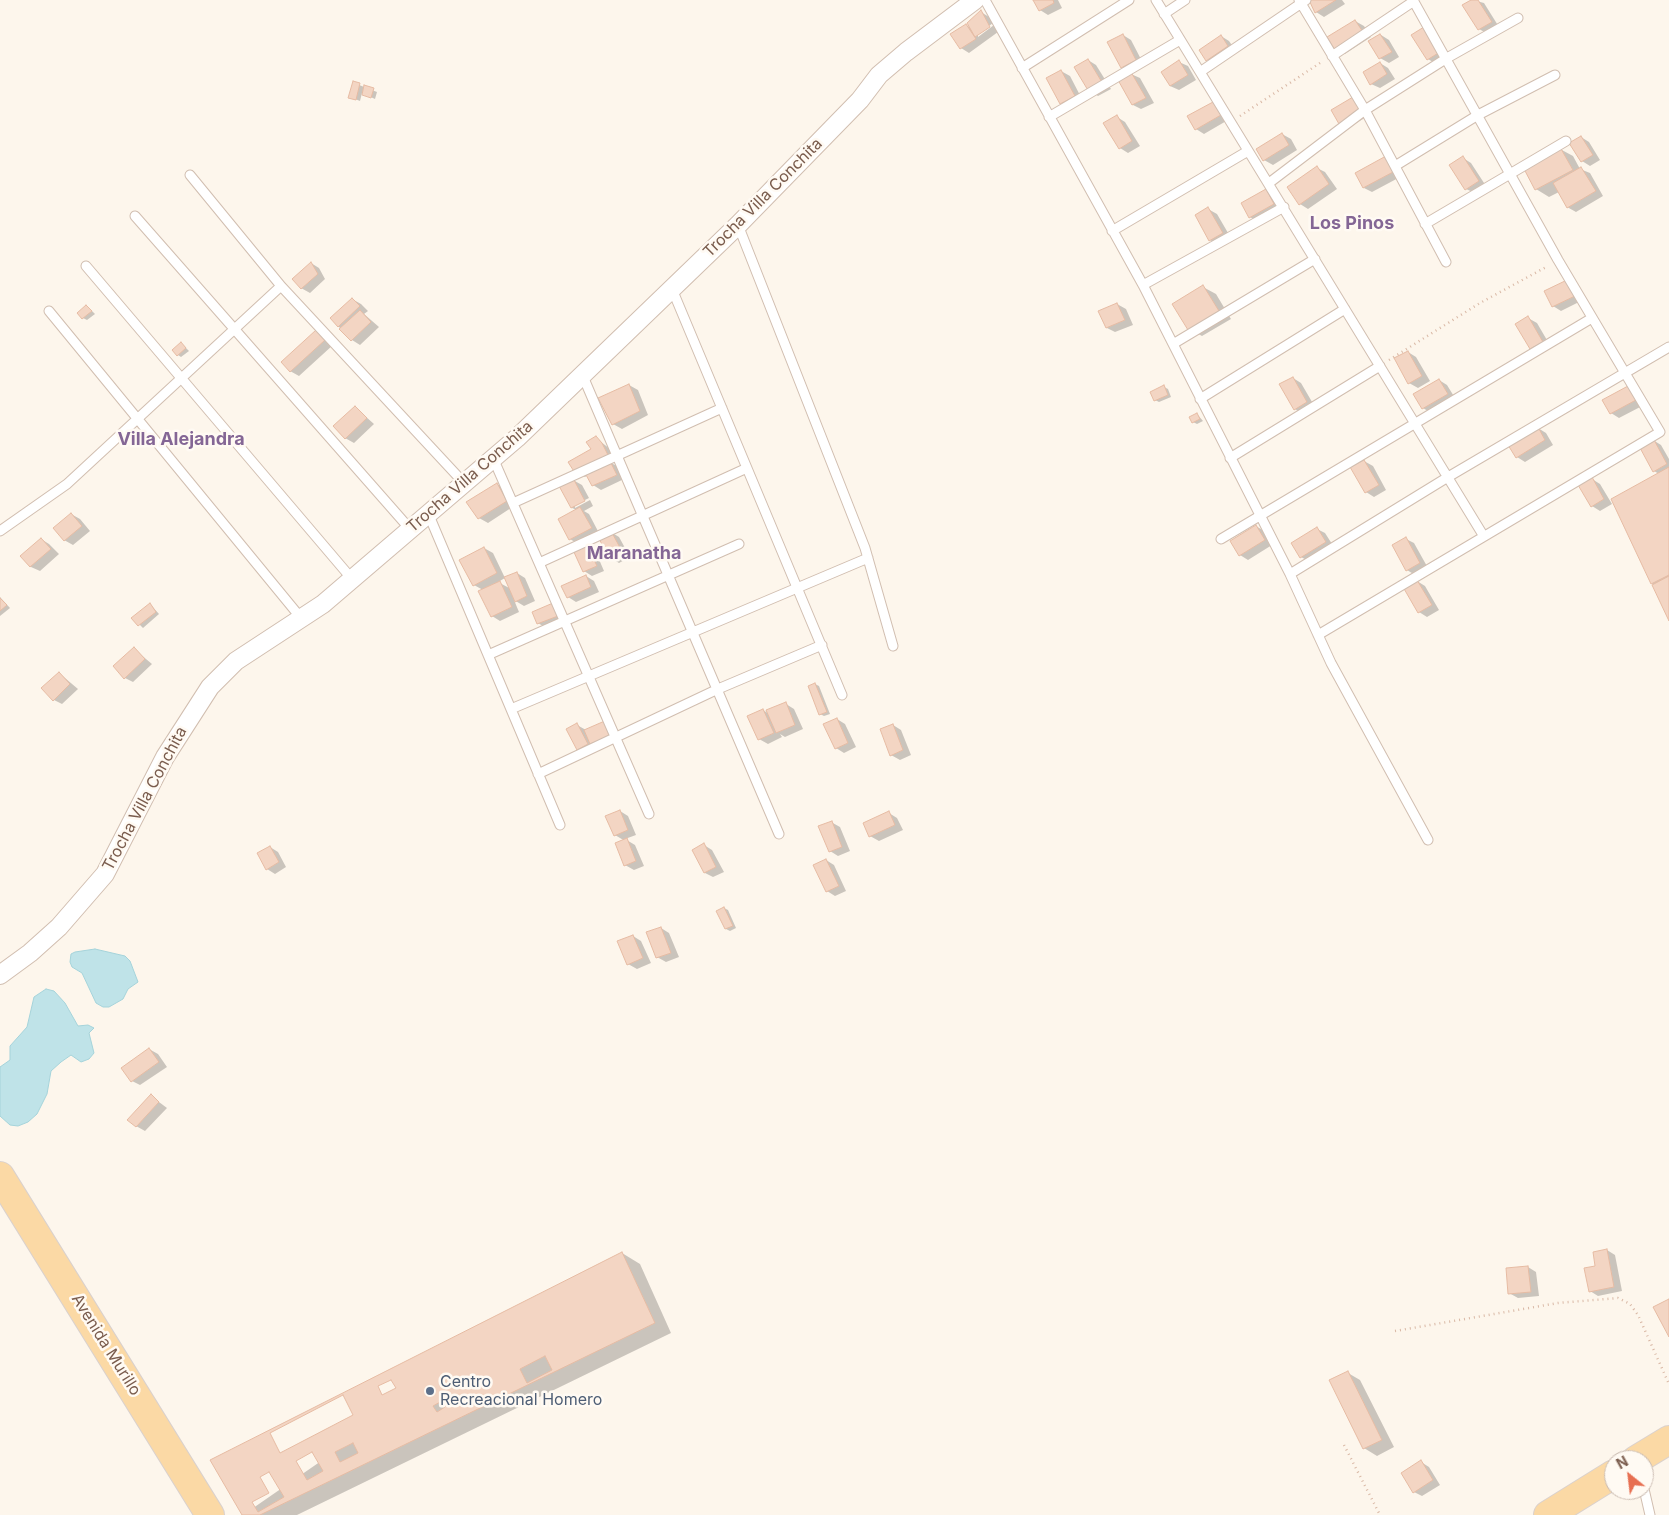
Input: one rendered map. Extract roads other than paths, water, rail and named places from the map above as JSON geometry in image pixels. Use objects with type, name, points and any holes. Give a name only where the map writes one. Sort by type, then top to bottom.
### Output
[{"type":"main road","name":"Avenida Murillo","points":[[0,1176],[210,1515]]},
{"type":"main road","points":[[1653,1450],[1669,1440]]},
{"type":"main road","points":[[1548,1515],[1604,1480]]},
{"type":"street","name":"Trocha Villa Conchita","points":[[0,975],[30,953],[59,927],[105,874],[165,757],[210,687],[236,661],[323,604],[493,458],[738,225],[860,100],[880,75],[906,52],[975,0]]},
{"type":"lane","points":[[985,0],[1143,286],[1290,574],[1318,635],[1428,840]]},
{"type":"lane","points":[[1022,68],[1129,0]]},
{"type":"lane","points":[[1156,0],[1483,535]]},
{"type":"lane","points":[[1164,14],[1185,0]]},
{"type":"lane","points":[[1200,72],[1302,1],[1395,166],[1446,262]]},
{"type":"lane","points":[[1318,635],[1483,535],[1660,432],[1558,260],[1414,1],[1332,56]]},
{"type":"lane","points":[[1269,183],[1364,110],[1447,58],[1518,18]]},
{"type":"lane","points":[[1049,117],[1180,40]]},
{"type":"lane","points":[[1395,166],[1478,114],[1555,75]]},
{"type":"lane","points":[[1425,224],[1566,141]]},
{"type":"lane","points":[[1112,231],[1248,151]]},
{"type":"lane","points":[[190,175],[281,286],[464,483]]},
{"type":"lane","points":[[1143,286],[1284,207]]},
{"type":"lane","points":[[135,216],[233,331],[410,529]]},
{"type":"lane","points":[[738,225],[868,558],[892,646]]},
{"type":"lane","points":[[1173,344],[1315,259]]},
{"type":"lane","points":[[86,266],[352,579]]},
{"type":"lane","points":[[0,531],[67,484],[281,286]]},
{"type":"lane","points":[[672,289],[842,695]]},
{"type":"lane","points":[[1200,399],[1345,309]]},
{"type":"lane","points":[[49,311],[301,618]]},
{"type":"lane","points":[[1221,539],[1414,422],[1592,318]]},
{"type":"lane","points":[[1290,574],[1448,477],[1669,347]]},
{"type":"lane","points":[[1230,458],[1380,366]]},
{"type":"lane","points":[[582,374],[779,834]]},
{"type":"lane","points":[[513,503],[722,408]]},
{"type":"lane","points":[[493,458],[649,814]]},
{"type":"lane","points":[[539,562],[747,468]]},
{"type":"lane","points":[[428,513],[560,825]]},
{"type":"lane","points":[[488,655],[739,544]]},
{"type":"lane","points":[[511,709],[868,558]]},
{"type":"lane","points":[[538,774],[718,688],[822,645]]},
{"type":"lane","points":[[1647,1500],[1650,1515]]},
{"type":"water","points":[[95,949],[125,956],[130,961],[138,982],[128,989],[123,999],[109,1007],[103,1007],[96,1003],[82,973],[72,967],[70,962],[71,954]]},
{"type":"water","points":[[46,989],[54,991],[65,1003],[78,1026],[88,1025],[94,1028],[89,1033],[94,1053],[89,1059],[81,1062],[71,1055],[61,1062],[51,1071],[47,1094],[37,1114],[28,1122],[18,1126],[10,1125],[0,1116],[0,1067],[10,1060],[10,1046],[27,1027],[34,997]]},
{"type":"place","name":"Centro Recreacional Homero","points":[[430,1391]]},
{"type":"district","name":"Los Pinos","points":[[1352,224]]},
{"type":"district","name":"Villa Alejandra","points":[[181,440]]},
{"type":"district","name":"Maranatha","points":[[634,554]]}]
